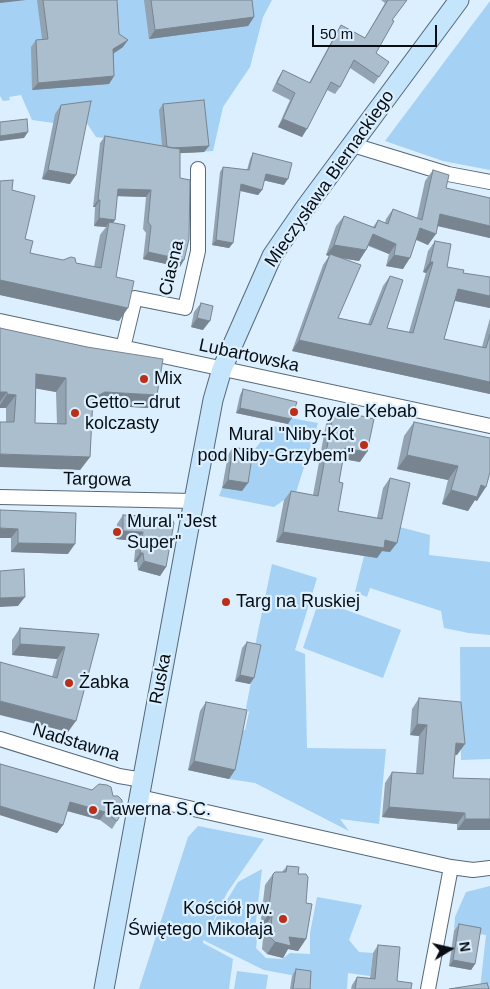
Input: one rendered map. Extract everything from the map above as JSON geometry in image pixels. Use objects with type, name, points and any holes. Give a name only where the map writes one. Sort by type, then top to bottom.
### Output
[{"type":"street","name":"Mieczysława Biernackiego","points":[[222,369],[272,256],[459,0]]},
{"type":"street","points":[[353,145],[450,174],[490,182]]},
{"type":"street","name":"Ciasna","points":[[123,348],[135,298],[185,308],[198,251],[198,169]]},
{"type":"street","name":"Lubartowska","points":[[0,321],[490,426]]},
{"type":"street","name":"Ruska","points":[[104,989],[213,400],[222,369]]},
{"type":"street","name":"Targowa","points":[[0,497],[194,501]]},
{"type":"street","name":"Nadstawna","points":[[0,739],[118,776],[141,789],[239,820],[451,867],[474,870],[490,868]]},
{"type":"street","points":[[428,989],[451,867]]},
{"type":"shaded area","points":[[0,0],[272,0],[263,17],[250,67],[223,107],[213,151],[163,154],[110,139],[96,137],[84,119],[54,123],[32,120],[21,95],[9,97],[10,100],[3,101],[0,96]]},
{"type":"shaded area","points":[[490,1],[490,170],[443,161],[385,141]]},
{"type":"shaded area","points":[[290,418],[318,423],[293,502],[284,500],[274,507],[219,496],[222,488],[274,426],[286,429]]},
{"type":"shaded area","points":[[396,526],[430,535],[429,555],[490,562],[490,635],[444,628],[441,611],[370,588],[367,597],[355,592],[364,556],[377,558]]},
{"type":"shaded area","points":[[272,564],[317,578],[295,650],[305,654],[307,748],[386,749],[379,824],[340,819],[349,831],[255,783],[229,779],[239,730],[245,730],[249,712],[246,708],[257,651],[255,646]]},
{"type":"shaded area","points":[[319,600],[401,630],[383,678],[303,648]]},
{"type":"shaded area","points":[[460,647],[490,647],[490,759],[461,760]]},
{"type":"shaded area","points":[[198,826],[264,839],[227,893],[208,931],[238,882],[262,869],[255,930],[258,931],[256,948],[266,958],[282,959],[290,953],[310,954],[310,933],[317,897],[362,905],[349,940],[359,952],[373,953],[370,976],[348,973],[347,989],[305,989],[307,978],[264,970],[203,940],[203,943],[233,959],[229,989],[139,989],[188,837]]},
{"type":"shaded area","points":[[490,886],[490,989],[480,989],[486,935],[454,931],[455,917],[466,892]]},
{"type":"shaded area","points":[[237,971],[268,975],[266,989],[234,989]]},
{"type":"building","points":[[43,0],[117,0],[119,34],[128,40],[113,49],[114,76],[38,83],[36,40],[48,39]]},
{"type":"building","points":[[151,0],[252,0],[254,17],[155,30]]},
{"type":"building","points":[[388,0],[407,0],[392,20],[394,21],[376,53],[389,62],[379,77],[354,60],[340,87],[331,82],[307,129],[283,119],[295,93],[277,83],[283,70],[310,83],[341,25],[365,38]]},
{"type":"building","points":[[204,100],[209,146],[167,147],[163,104]]},
{"type":"building","points":[[91,101],[76,175],[48,170],[61,105]]},
{"type":"building","points":[[27,119],[28,132],[0,136],[0,122]]},
{"type":"building","points":[[105,136],[180,149],[180,178],[190,180],[189,239],[184,260],[148,252],[151,226],[148,222],[151,190],[118,189],[115,220],[99,218],[100,200],[98,200]]},
{"type":"building","points":[[253,153],[292,163],[288,179],[266,174],[262,190],[241,184],[233,243],[216,240],[223,167],[249,170]]},
{"type":"building","points":[[433,170],[449,175],[446,188],[490,198],[490,226],[440,214],[436,234],[420,228],[410,258],[394,255],[396,244],[373,234],[366,250],[334,245],[344,216],[375,228],[378,220],[388,224],[393,209],[422,220]]},
{"type":"building","points":[[13,180],[12,190],[35,196],[25,239],[33,241],[30,253],[63,260],[71,257],[75,258],[76,263],[101,268],[109,222],[125,225],[116,277],[134,281],[128,308],[0,280],[0,181]]},
{"type":"building","points":[[435,241],[451,244],[447,267],[464,270],[463,273],[490,277],[490,296],[458,289],[444,339],[486,348],[490,334],[490,382],[299,340],[330,254],[361,265],[338,318],[371,325],[390,276],[403,280],[387,328],[413,333],[433,262],[430,262]]},
{"type":"building","points":[[201,303],[213,306],[210,321],[197,318]]},
{"type":"building","points":[[0,328],[87,347],[163,359],[157,395],[105,392],[93,398],[90,457],[0,454],[0,422],[14,422],[16,395],[0,392]],"holes":[[[36,374],[66,378],[66,424],[35,423]]]},
{"type":"building","points":[[243,389],[297,402],[291,419],[240,408]]},
{"type":"building","points":[[341,411],[374,419],[367,452],[345,448],[339,482],[343,483],[338,511],[382,519],[390,478],[410,483],[397,543],[385,540],[384,548],[283,532],[291,491],[318,496],[333,415]]},
{"type":"building","points":[[414,422],[490,438],[490,472],[486,487],[481,485],[477,497],[451,490],[458,466],[407,455]]},
{"type":"building","points":[[233,447],[253,451],[248,483],[228,480]]},
{"type":"building","points":[[0,510],[76,513],[75,544],[18,543],[18,529],[0,528]]},
{"type":"building","points":[[123,515],[171,517],[174,523],[166,567],[144,561],[143,553],[140,553],[143,532],[123,531]]},
{"type":"building","points":[[24,569],[25,597],[0,598],[0,571]]},
{"type":"building","points":[[20,628],[99,634],[76,721],[0,701],[0,662],[57,678],[65,647],[20,644]]},
{"type":"building","points":[[247,642],[261,645],[254,678],[240,675]]},
{"type":"building","points":[[419,698],[461,702],[465,744],[456,743],[453,778],[490,779],[490,819],[465,819],[465,813],[389,807],[392,772],[423,774],[427,725],[417,724]]},
{"type":"building","points":[[206,702],[247,710],[235,770],[194,761]]},
{"type":"building","points":[[0,764],[92,790],[99,784],[107,785],[111,787],[113,796],[118,796],[122,800],[122,812],[117,821],[105,812],[70,802],[63,825],[0,806]]},
{"type":"building","name":"Kościół pw. Świętego Mikołaja","points":[[287,866],[299,867],[298,874],[306,874],[308,877],[306,903],[312,904],[306,939],[289,937],[291,946],[275,942],[270,937],[272,916],[268,915],[273,874],[275,872],[286,872]]},
{"type":"building","points":[[459,924],[481,928],[475,964],[453,960]]},
{"type":"building","points":[[378,945],[400,947],[397,981],[412,983],[411,989],[355,989],[357,977],[375,979]]},
{"type":"building","points":[[296,969],[311,971],[310,989],[293,989]]},
{"type":"building","points":[[487,983],[489,989],[449,989]]},
{"type":"place","name":"Mix","points":[[144,379]]},
{"type":"place","name":"Royale Kebab","points":[[294,412]]},
{"type":"place","name":"Getto – drut kolczasty","points":[[75,413]]},
{"type":"place","name":"Mural \"Niby-Kot pod Niby-Grzybem\"","points":[[364,445]]},
{"type":"place","name":"Mural \"Jest Super\"","points":[[117,532]]},
{"type":"place","name":"Targ na Ruskiej","points":[[226,602]]},
{"type":"place","name":"Żabka","points":[[69,683]]},
{"type":"place","name":"Tawerna S.C.","points":[[93,810]]},
{"type":"place","name":"Kościół pw. Świętego Mikołaja","points":[[283,919]]}]
